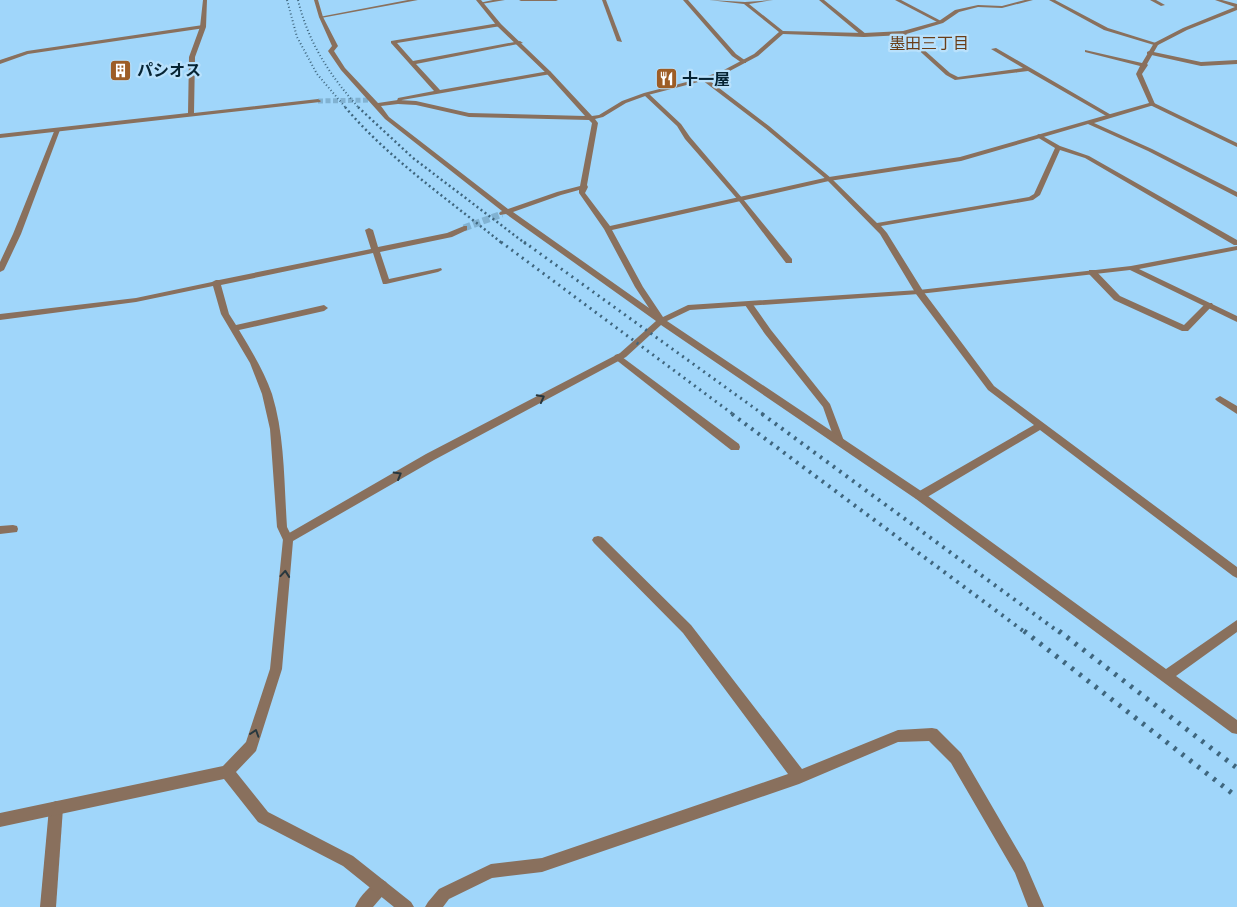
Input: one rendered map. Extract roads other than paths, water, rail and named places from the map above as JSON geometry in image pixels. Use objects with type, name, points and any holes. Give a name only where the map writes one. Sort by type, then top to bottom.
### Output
[{"type":"street","points":[[191,115],[192,57],[203,27],[205,0]]},
{"type":"street","points":[[316,0],[321,17],[335,46],[331,51],[343,69],[387,118],[505,213],[920,496],[1237,728]]},
{"type":"street","points":[[321,17],[416,0]]},
{"type":"street","points":[[480,1],[503,0]]},
{"type":"street","points":[[521,0],[556,0]]},
{"type":"street","points":[[604,0],[620,41]]},
{"type":"street","points":[[685,0],[734,55],[744,62]]},
{"type":"street","points":[[711,0],[744,2],[771,0]]},
{"type":"street","points":[[821,0],[864,35]]},
{"type":"street","points":[[896,0],[941,22]]},
{"type":"street","points":[[744,2],[782,32],[864,35],[903,33],[941,22],[957,10],[978,6],[1002,7],[1031,0]]},
{"type":"street","points":[[1050,0],[1106,29],[1156,44]]},
{"type":"street","points":[[1152,0],[1163,5]]},
{"type":"street","points":[[1217,0],[1237,7]]},
{"type":"street","points":[[480,1],[499,25],[549,73],[595,123],[582,193],[608,229],[661,321]]},
{"type":"street","points":[[1237,7],[1184,29],[1156,44],[1149,53],[1145,65],[1139,74],[1152,104],[1237,145]]},
{"type":"street","points":[[439,93],[393,42],[499,25]]},
{"type":"street","points":[[0,62],[26,54],[203,27]]},
{"type":"street","points":[[377,105],[398,102],[416,103],[469,115],[591,118],[601,116],[624,102],[646,94],[704,80],[744,62],[756,56],[782,32]]},
{"type":"street","points":[[903,33],[957,79],[1029,69]]},
{"type":"street","points":[[412,63],[520,44]]},
{"type":"street","points":[[994,49],[1110,116]]},
{"type":"street","points":[[1087,51],[1145,65]]},
{"type":"street","points":[[1149,53],[1201,64],[1237,62]]},
{"type":"street","points":[[398,102],[400,99],[549,73]]},
{"type":"street","points":[[704,80],[767,127],[829,179],[883,233],[919,292],[991,388],[1237,573]]},
{"type":"street","points":[[646,94],[680,125],[687,138],[741,200],[789,260]]},
{"type":"street","points":[[0,136],[318,102]]},
{"type":"street","points":[[608,229],[829,179],[961,159],[1152,104]]},
{"type":"street","points":[[1088,122],[1150,150],[1237,195]]},
{"type":"street","points":[[0,270],[17,234],[57,130]]},
{"type":"street","points":[[1039,136],[1058,147],[1087,157],[1237,243]]},
{"type":"street","points":[[876,226],[1031,199],[1037,196],[1058,147]]},
{"type":"street","points":[[505,213],[559,193],[584,187]]},
{"type":"street","points":[[0,317],[136,300],[449,235],[464,228]]},
{"type":"street","points":[[369,230],[386,282],[438,270]]},
{"type":"street","points":[[288,538],[430,457],[618,357],[661,321],[688,308],[919,292],[1131,268],[1237,248]]},
{"type":"street","points":[[1131,268],[1237,319]]},
{"type":"street","points":[[1092,272],[1117,298],[1185,329],[1208,305]]},
{"type":"street","points":[[0,820],[227,772],[250,746],[276,669],[288,538],[282,526],[275,429],[267,394],[254,363],[225,314],[216,282]]},
{"type":"street","points":[[748,305],[827,406],[839,442]]},
{"type":"street","points":[[234,328],[324,308]]},
{"type":"street","points":[[618,357],[736,447]]},
{"type":"street","points":[[1220,399],[1237,411]]},
{"type":"street","points":[[920,496],[1041,425]]},
{"type":"street","points":[[0,530],[13,529]]},
{"type":"street","points":[[598,540],[687,630],[799,777]]},
{"type":"street","points":[[1166,676],[1237,624]]},
{"type":"street","points":[[433,907],[444,894],[491,871],[542,865],[799,777],[898,736],[932,734],[956,758],[1020,868],[1036,907]]},
{"type":"street","points":[[227,772],[262,817],[348,861],[406,907]]},
{"type":"street","points":[[48,907],[56,808]]},
{"type":"street","points":[[363,907],[381,887]]},
{"type":"tunnel","points":[[318,101],[373,100]]},
{"type":"tunnel","points":[[464,228],[502,214]]},
{"type":"railway","points":[[287,0],[297,37],[317,74],[346,108]]},
{"type":"railway","points":[[298,0],[302,15],[321,58],[359,108]]},
{"type":"railway","points":[[345,107],[400,162],[503,244]]},
{"type":"railway","points":[[359,108],[413,158],[526,244]]},
{"type":"railway","points":[[501,242],[734,415]]},
{"type":"railway","points":[[524,242],[764,415]]},
{"type":"railway","points":[[732,414],[1026,633]]},
{"type":"railway","points":[[762,414],[1060,633]]},
{"type":"railway","points":[[1024,631],[1237,797]]},
{"type":"railway","points":[[1059,631],[1237,768]]},
{"type":"place","name":"パシオス","points":[[121,70]]},
{"type":"place","name":"十一屋","points":[[666,79]]},
{"type":"district","name":"墨田三丁目","points":[[929,43]]}]
